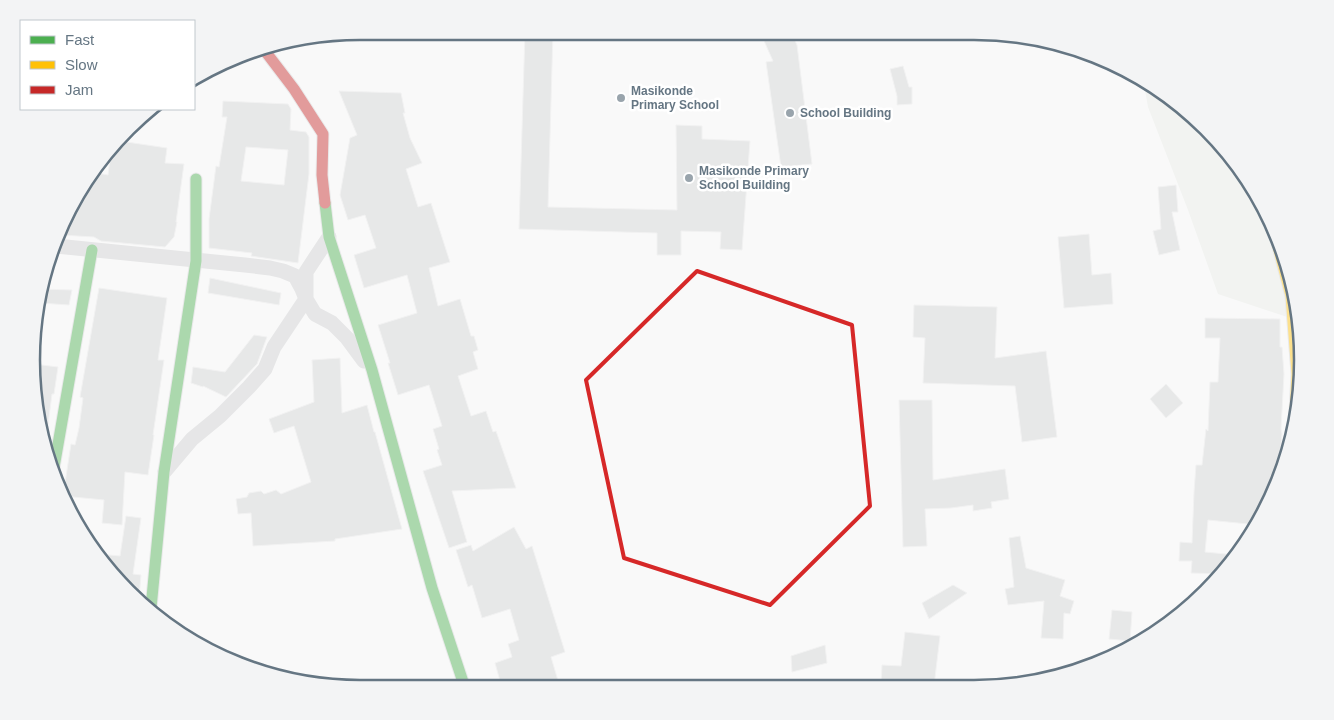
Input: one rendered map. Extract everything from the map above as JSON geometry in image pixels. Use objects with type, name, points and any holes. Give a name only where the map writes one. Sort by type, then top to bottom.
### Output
[{"type":"street","points":[[269,54],[323,134],[322,175],[329,237],[372,370],[432,588],[461,680]]},
{"type":"street","points":[[151,603],[164,472],[196,261],[196,179]]},
{"type":"street","points":[[164,472],[192,440],[220,416],[265,369],[274,347],[306,299],[306,272],[329,237]]},
{"type":"street","points":[[61,247],[262,267],[283,271],[295,276],[315,314],[332,323],[347,338],[372,370]]},
{"type":"street","points":[[56,458],[92,250]]},
{"type":"highlighted area","points":[[697,271],[852,325],[870,506],[770,605],[624,558],[586,380]]},
{"type":"shaded area","points":[[1145,90],[1185,119],[1215,149],[1240,182],[1261,218],[1270,238],[1283,277],[1291,318],[1218,294],[1148,107]]},
{"type":"building","points":[[525,40],[553,40],[548,207],[677,210],[676,125],[702,126],[702,139],[750,141],[742,250],[720,249],[721,232],[681,231],[681,255],[657,255],[657,233],[519,229]]},
{"type":"building","name":"School Building","points":[[764,40],[795,40],[797,45],[812,164],[781,167],[766,62],[773,61]]},
{"type":"building","points":[[903,66],[909,87],[912,87],[912,104],[897,105],[897,96],[890,69]]},
{"type":"building","points":[[339,91],[401,93],[405,113],[403,113],[410,138],[422,163],[406,169],[418,207],[431,203],[450,262],[429,268],[438,306],[460,299],[471,336],[474,336],[478,350],[473,352],[478,369],[458,376],[471,416],[486,411],[493,432],[496,431],[516,488],[452,491],[467,542],[449,548],[423,471],[442,465],[433,429],[442,426],[429,385],[398,395],[378,325],[417,313],[407,275],[364,288],[354,255],[376,248],[365,215],[348,220],[340,195],[350,138],[357,135]]},
{"type":"building","points":[[223,101],[288,104],[291,109],[290,130],[306,132],[309,137],[309,174],[298,263],[251,256],[252,253],[209,248],[209,219],[216,166],[219,167],[227,117],[222,117]],"holes":[[[246,147],[288,150],[284,185],[241,181]]]},
{"type":"building","points":[[126,142],[167,148],[165,163],[184,164],[174,237],[165,247],[101,241],[94,237],[65,235],[83,200],[100,174],[108,175],[110,160]]},
{"type":"building","points":[[1176,185],[1178,212],[1172,212],[1180,250],[1159,255],[1153,231],[1161,229],[1158,187]]},
{"type":"building","points":[[1089,234],[1092,275],[1111,273],[1113,304],[1064,308],[1058,237]]},
{"type":"building","points":[[210,278],[281,293],[279,305],[208,293]]},
{"type":"building","points":[[99,288],[167,298],[158,360],[164,360],[148,475],[125,472],[122,525],[102,523],[104,500],[71,497],[65,484],[71,444],[75,445],[79,428],[83,398],[80,397]]},
{"type":"building","points":[[48,289],[72,290],[69,305],[45,303]]},
{"type":"building","points":[[914,305],[997,307],[995,358],[1046,351],[1057,437],[1022,442],[1015,386],[923,383],[925,338],[913,337]]},
{"type":"building","points":[[1205,318],[1280,319],[1280,347],[1282,347],[1284,374],[1282,434],[1277,463],[1261,502],[1249,524],[1208,520],[1205,552],[1229,554],[1212,574],[1191,573],[1192,561],[1179,561],[1180,542],[1192,543],[1196,465],[1202,465],[1206,429],[1208,431],[1210,382],[1218,382],[1220,338],[1205,338]]},
{"type":"building","points":[[254,335],[267,337],[257,364],[226,397],[203,386],[191,383],[193,367],[225,372]]},
{"type":"building","points":[[340,358],[342,413],[367,405],[402,529],[335,539],[335,541],[253,546],[251,513],[238,514],[236,499],[247,497],[249,493],[261,491],[264,494],[276,490],[281,494],[311,482],[294,426],[274,433],[269,419],[314,402],[312,360]]},
{"type":"building","points":[[40,365],[58,367],[54,394],[52,394],[48,428]]},
{"type":"building","points":[[1166,384],[1183,403],[1166,418],[1150,399]]},
{"type":"building","points":[[899,400],[932,400],[933,480],[1005,469],[1009,499],[991,502],[992,508],[973,511],[973,505],[925,509],[927,546],[903,547]]},
{"type":"building","points":[[126,516],[141,518],[133,574],[141,575],[140,592],[106,555],[120,556]]},
{"type":"building","points":[[514,527],[526,549],[532,546],[565,652],[551,657],[558,680],[500,680],[495,663],[512,657],[508,644],[519,640],[510,609],[482,618],[472,585],[468,587],[456,550],[471,545],[473,551]]},
{"type":"building","points":[[1020,536],[1026,568],[1065,580],[1060,596],[1074,601],[1070,614],[1064,613],[1063,639],[1041,638],[1044,601],[1008,605],[1005,589],[1014,587],[1009,538]]},
{"type":"building","points":[[953,585],[967,593],[929,619],[922,603]]},
{"type":"building","points":[[1112,610],[1132,612],[1130,639],[1127,641],[1109,639]]},
{"type":"building","points":[[905,632],[940,636],[935,680],[881,680],[882,665],[901,666]]},
{"type":"building","points":[[825,645],[827,663],[792,672],[791,656]]},
{"type":"traffic: fast","points":[[151,603],[164,472],[196,261],[196,179]]},
{"type":"traffic: fast","points":[[325,203],[329,237],[372,370],[432,588],[462,680]]},
{"type":"traffic: fast","points":[[56,458],[92,250]]},
{"type":"traffic: jam","points":[[267,54],[294,89],[323,134],[322,175],[325,203]]},
{"type":"place","name":"Masikonde Primary School","points":[[621,98]]},
{"type":"place","name":"School Building","points":[[790,113]]},
{"type":"place","name":"Masikonde Primary School Building","points":[[689,178]]}]
